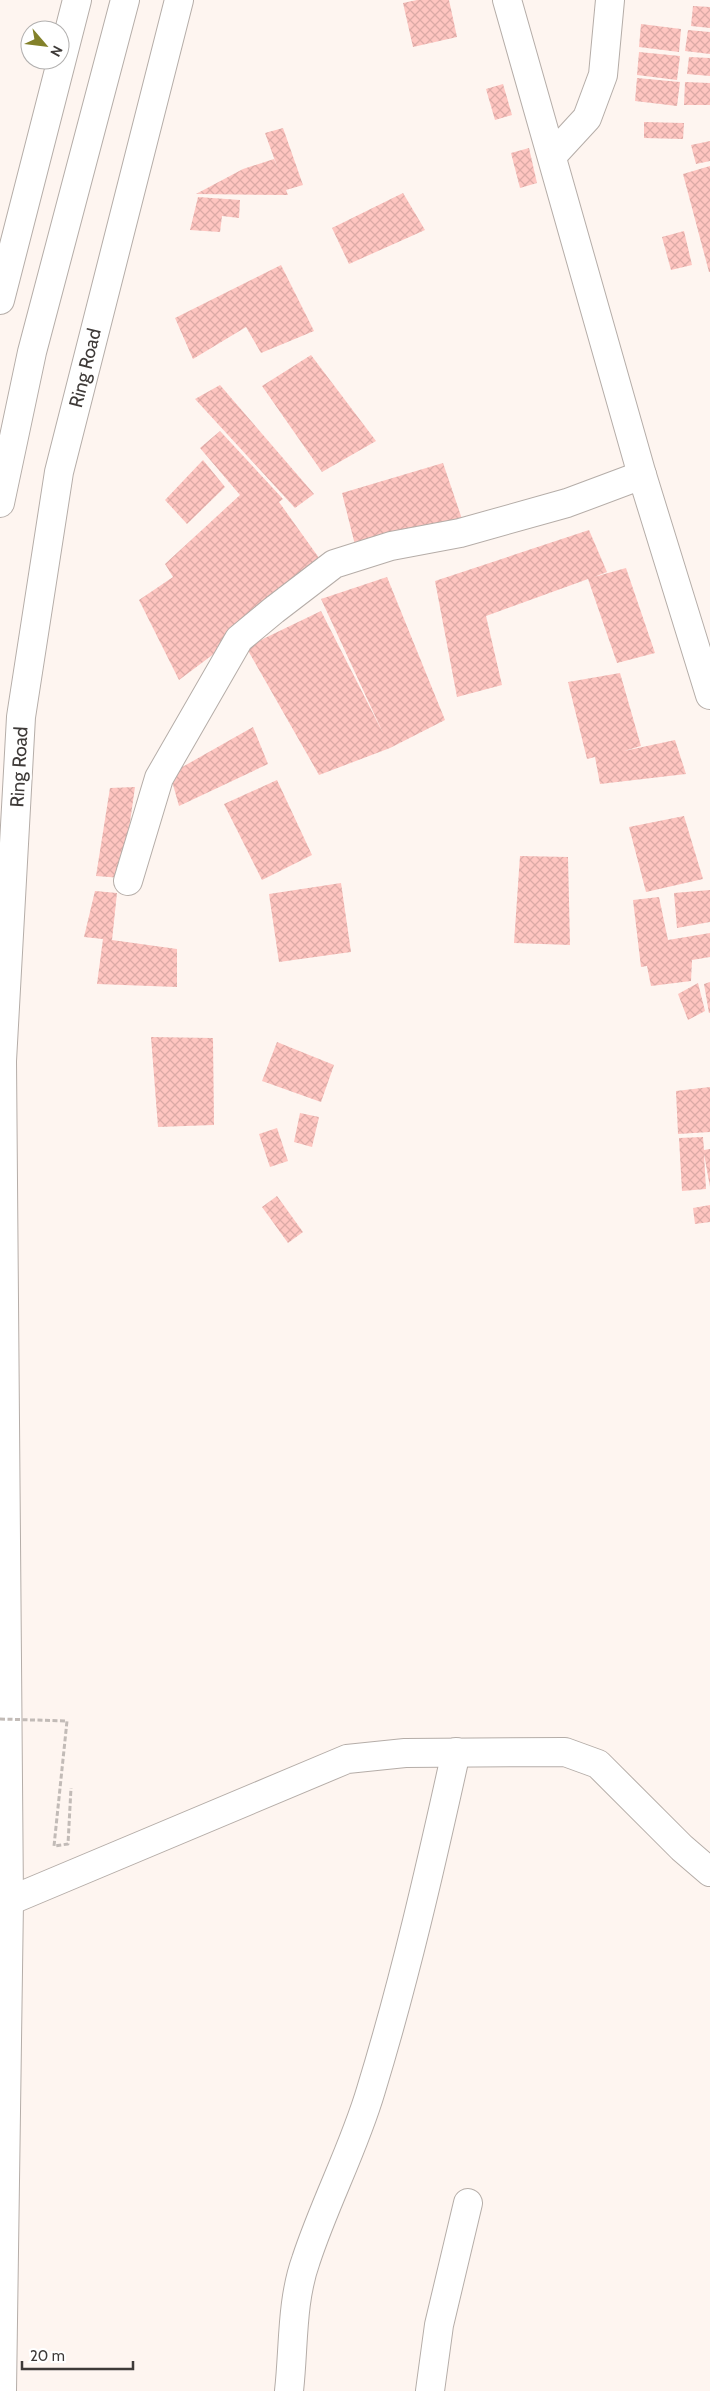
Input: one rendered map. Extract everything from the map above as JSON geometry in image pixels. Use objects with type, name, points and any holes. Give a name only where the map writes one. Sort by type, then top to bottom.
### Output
[{"type":"main road","points":[[0,300],[77,0]]},
{"type":"main road","points":[[0,503],[32,352],[125,0]]},
{"type":"main road","name":"Ring Road","points":[[2,2391],[9,1901],[2,1061],[22,717],[59,472],[179,0]]},
{"type":"main road","points":[[507,0],[642,475],[710,695]]},
{"type":"main road","points":[[552,156],[587,118],[603,74],[610,0]]},
{"type":"main road","points":[[128,881],[159,778],[239,639],[274,610],[334,564],[391,546],[460,532],[567,503],[642,475]]},
{"type":"main road","points":[[9,1901],[347,1759],[405,1752],[565,1752],[598,1764],[682,1848],[710,1872]]},
{"type":"main road","points":[[288,2391],[293,2318],[305,2261],[363,2118],[388,2036],[431,1866],[456,1752]]},
{"type":"main road","points":[[430,2391],[439,2325],[468,2203]]},
{"type":"main road","points":[[2,2349],[9,2391]]},
{"type":"path","points":[[0,1720],[67,1721],[54,1846],[68,1844],[71,1788]]},
{"type":"building","points":[[417,0],[449,0],[457,37],[413,47],[403,3]]},
{"type":"building","points":[[693,6],[710,7],[710,28],[691,26]]},
{"type":"building","points":[[641,24],[681,29],[679,52],[639,47]]},
{"type":"building","points":[[688,30],[710,32],[710,54],[685,51]]},
{"type":"building","points":[[639,52],[680,56],[677,80],[637,75]]},
{"type":"building","points":[[689,57],[710,58],[710,76],[687,74]]},
{"type":"building","points":[[637,78],[680,82],[677,106],[635,101]]},
{"type":"building","points":[[685,82],[710,83],[710,105],[684,105]]},
{"type":"building","points":[[503,84],[512,115],[495,120],[486,89]]},
{"type":"building","points":[[644,122],[684,123],[683,139],[644,138]]},
{"type":"building","points":[[283,128],[303,185],[286,190],[288,195],[196,194],[243,169],[274,159],[278,169],[265,133]]},
{"type":"building","points":[[710,141],[710,161],[696,164],[691,145]]},
{"type":"building","points":[[529,148],[537,183],[520,188],[511,153]]},
{"type":"building","points":[[710,166],[710,272],[709,272],[683,174]]},
{"type":"building","points":[[403,193],[425,230],[349,264],[332,228]]},
{"type":"building","points":[[198,197],[240,200],[239,218],[222,216],[220,232],[190,230]]},
{"type":"building","points":[[684,231],[692,265],[671,270],[662,237]]},
{"type":"building","points":[[281,265],[314,331],[261,353],[246,327],[193,359],[175,318]]},
{"type":"building","points":[[311,355],[376,441],[322,472],[262,386]]},
{"type":"building","points":[[220,385],[314,494],[295,508],[195,399]]},
{"type":"building","points":[[220,431],[283,499],[279,502],[327,569],[179,680],[139,600],[173,577],[165,564],[240,495],[200,448]]},
{"type":"building","points":[[203,460],[225,487],[187,524],[165,500]]},
{"type":"building","points":[[443,463],[463,522],[358,557],[342,493]]},
{"type":"building","points":[[589,530],[607,572],[594,577],[626,568],[655,653],[617,663],[588,579],[486,616],[502,685],[457,697],[435,581]]},
{"type":"building","points":[[387,577],[445,720],[390,748],[319,775],[246,647],[321,611],[383,733],[321,599]]},
{"type":"building","points":[[620,673],[641,746],[624,751],[675,740],[686,774],[600,784],[595,757],[587,759],[568,682]]},
{"type":"building","points":[[253,727],[268,764],[179,806],[170,774]]},
{"type":"building","points":[[277,780],[312,855],[262,880],[224,804]]},
{"type":"building","points":[[135,787],[122,878],[96,876],[110,788]]},
{"type":"building","points":[[684,816],[703,879],[646,892],[629,827]]},
{"type":"building","points":[[520,856],[568,857],[570,945],[514,943]]},
{"type":"building","points":[[341,883],[351,952],[279,962],[269,894]]},
{"type":"building","points":[[710,890],[710,922],[677,928],[674,893]]},
{"type":"building","points":[[95,891],[117,893],[112,940],[177,949],[177,987],[97,984],[103,939],[84,937]]},
{"type":"building","points":[[659,897],[668,940],[710,933],[710,957],[692,960],[691,981],[651,986],[647,966],[641,967],[633,900]]},
{"type":"building","points":[[710,982],[710,1013],[709,1013],[704,984]]},
{"type":"building","points":[[698,983],[705,1011],[688,1020],[678,994]]},
{"type":"building","points":[[151,1037],[213,1038],[214,1125],[158,1127]]},
{"type":"building","points":[[277,1042],[334,1065],[321,1102],[262,1081]]},
{"type":"building","points":[[710,1087],[710,1132],[678,1134],[676,1091]]},
{"type":"building","points":[[300,1113],[319,1117],[312,1147],[294,1142]]},
{"type":"building","points":[[277,1128],[288,1161],[270,1167],[259,1134]]},
{"type":"building","points":[[703,1137],[704,1150],[710,1149],[710,1187],[704,1154],[706,1189],[682,1191],[679,1138]]},
{"type":"building","points":[[277,1196],[303,1232],[288,1243],[262,1207]]},
{"type":"building","points":[[710,1205],[710,1222],[695,1224],[693,1208]]}]
